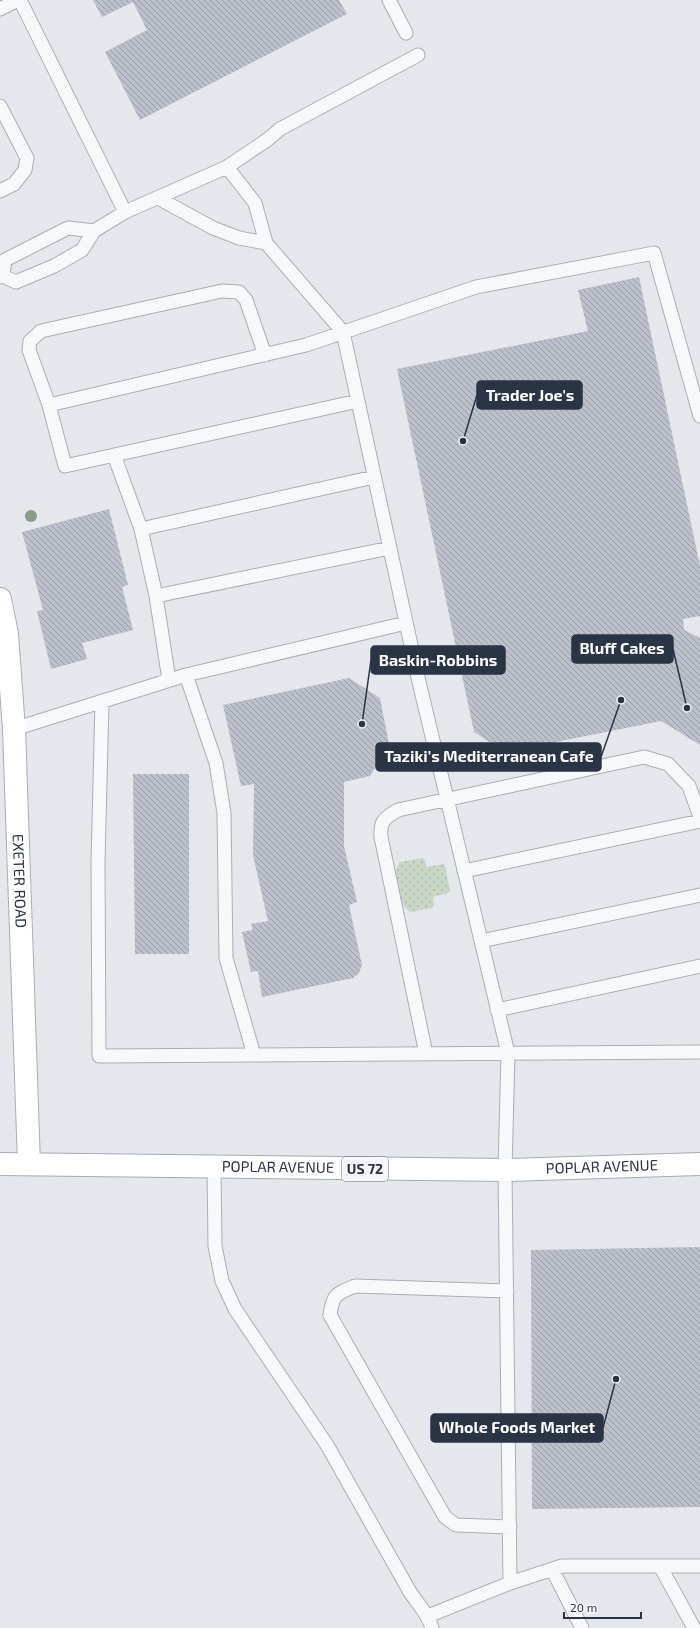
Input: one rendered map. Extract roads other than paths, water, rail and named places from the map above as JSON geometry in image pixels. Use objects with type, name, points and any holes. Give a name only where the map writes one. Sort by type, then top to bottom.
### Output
[{"type":"main road","name":"EXETER ROAD","points":[[0,599],[7,634],[14,729],[29,1164]]},
{"type":"main road","name":"POPLAR AVENUE","points":[[0,1164],[505,1170],[700,1164]]},
{"type":"lane","points":[[0,9],[19,0],[125,212]]},
{"type":"lane","points":[[389,0],[406,33]]},
{"type":"lane","points":[[94,232],[68,228],[5,260],[1,276],[16,282],[54,266],[82,250],[94,232],[125,212],[227,167],[267,140],[280,129],[418,55]]},
{"type":"lane","points":[[0,106],[27,158],[25,170],[14,184],[0,191]]},
{"type":"lane","points":[[227,167],[255,203],[266,243],[343,332],[406,623],[508,1054],[505,1170],[510,1583]]},
{"type":"lane","points":[[158,198],[213,228],[240,238],[266,243]]},
{"type":"lane","points":[[49,405],[306,345],[476,286],[654,253],[700,416]]},
{"type":"lane","points":[[264,355],[246,300],[239,292],[222,291],[41,331],[30,341],[29,350],[49,405],[65,466],[358,402]]},
{"type":"lane","points":[[114,455],[140,529],[156,596],[169,680]]},
{"type":"lane","points":[[140,529],[374,477]]},
{"type":"lane","points":[[156,596],[390,548]]},
{"type":"lane","points":[[14,729],[186,675],[406,623]]},
{"type":"lane","points":[[186,675],[216,763],[224,813],[226,958],[254,1055]]},
{"type":"lane","points":[[102,702],[98,862],[99,1056],[700,1052]]},
{"type":"lane","points":[[426,1054],[381,837],[380,826],[386,817],[398,810],[644,757],[668,764],[689,786],[700,817]]},
{"type":"lane","points":[[464,871],[700,821]]},
{"type":"lane","points":[[481,941],[700,895]]},
{"type":"lane","points":[[497,1010],[700,966]]},
{"type":"lane","points":[[214,1167],[215,1246],[222,1282],[235,1310],[327,1445],[410,1592],[430,1622],[510,1583],[562,1566],[700,1566]]},
{"type":"lane","points":[[507,1291],[355,1286],[339,1293],[332,1302],[330,1315],[445,1517],[456,1525],[510,1526]]},
{"type":"lane","points":[[660,1566],[694,1628]]},
{"type":"lane","points":[[552,1569],[582,1628]]},
{"type":"place","name":"Trader Joe's","points":[[463,441]]},
{"type":"place","name":"Taziki's Mediterranean Cafe","points":[[621,700]]},
{"type":"place","name":"Bluff Cakes","points":[[687,708]]},
{"type":"place","name":"Baskin-Robbins","points":[[362,724]]},
{"type":"place","name":"Whole Foods Market","points":[[616,1379]]}]
